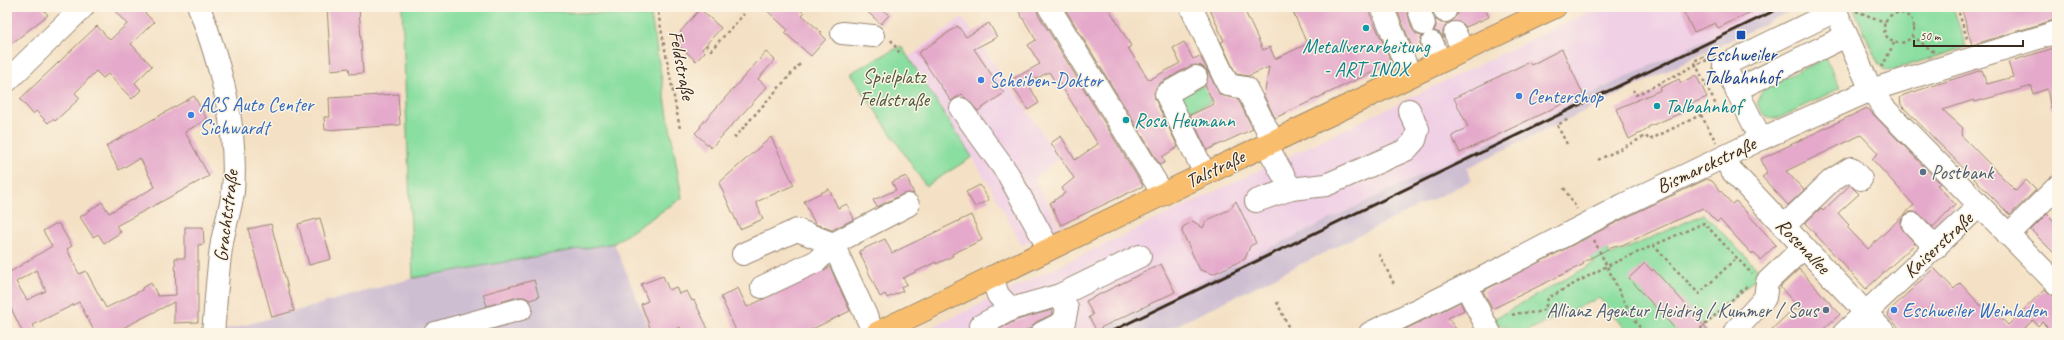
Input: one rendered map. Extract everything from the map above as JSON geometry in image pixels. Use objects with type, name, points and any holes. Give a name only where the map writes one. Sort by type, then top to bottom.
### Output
[{"type":"main road","name":"Talstraße","points":[[877,333],[1410,75],[1436,52],[1459,42],[1555,7]]},
{"type":"street","points":[[7,81],[83,7]]},
{"type":"street","name":"Grachtstraße","points":[[199,7],[209,35],[229,105],[232,144],[232,192],[222,243],[213,333]]},
{"type":"street","points":[[1049,7],[1163,194]]},
{"type":"street","points":[[1191,7],[1228,85],[1246,88],[1291,189]]},
{"type":"street","points":[[1382,7],[1410,75]]},
{"type":"street","points":[[1761,139],[1724,65],[1840,9],[1846,36],[1871,90],[1885,109],[2057,284]]},
{"type":"street","name":"Bismarckstraße","points":[[1370,333],[1462,288],[1623,205],[1761,139],[1871,90],[2057,32]]},
{"type":"street","points":[[842,33],[873,36]]},
{"type":"street","points":[[1736,90],[1846,36]]},
{"type":"street","points":[[1196,77],[1166,94],[1204,174]]},
{"type":"street","points":[[961,109],[1008,174],[1049,249]]},
{"type":"street","points":[[1256,201],[1291,189],[1326,185],[1406,150],[1415,140],[1418,129],[1409,110]]},
{"type":"street","name":"Rosenallee","points":[[1724,157],[1731,170],[1885,333]]},
{"type":"street","points":[[1784,226],[1832,180],[1851,168],[1861,179]]},
{"type":"street","points":[[2008,235],[2054,195]]},
{"type":"street","points":[[762,287],[817,260],[832,244],[908,205]]},
{"type":"street","name":"Kaiserstraße","points":[[1844,333],[1979,206]]},
{"type":"street","points":[[1913,224],[1936,248]]},
{"type":"street","points":[[743,254],[797,230],[832,244],[874,333]]},
{"type":"street","points":[[1735,331],[1765,298],[1767,282],[1804,247]]},
{"type":"street","points":[[984,333],[980,326],[1011,309],[1060,294],[1140,256]]},
{"type":"street","points":[[992,277],[998,295],[1011,309]]},
{"type":"street","points":[[1462,288],[1479,333]]},
{"type":"street","points":[[1462,288],[1490,333]]},
{"type":"street","points":[[1042,333],[1064,322],[1067,308],[1060,294]]},
{"type":"street","points":[[436,333],[521,309]]},
{"type":"path","name":"Feldstraße","points":[[656,7],[680,129]]},
{"type":"path","points":[[1957,7],[1974,58]]},
{"type":"path","points":[[1840,9],[1885,22]]},
{"type":"path","points":[[1902,13],[1909,17],[1914,25],[1912,36],[1902,43],[1894,43],[1889,39],[1884,30],[1885,22],[1892,15],[1902,13]]},
{"type":"path","points":[[706,45],[711,50],[744,14]]},
{"type":"path","points":[[734,138],[800,64]]},
{"type":"path","points":[[1598,160],[1646,136],[1649,140],[1717,107],[1696,65],[1636,95],[1633,90]]},
{"type":"path","points":[[1683,66],[1685,71]]},
{"type":"path","points":[[1701,115],[1724,157]]},
{"type":"path","points":[[1567,144],[1557,125],[1569,119]]},
{"type":"path","points":[[1564,188],[1586,225],[1643,333]]},
{"type":"path","points":[[1512,315],[1521,311],[1536,314],[1545,309],[1548,298],[1607,266],[1704,223],[1756,278]]},
{"type":"path","points":[[1653,245],[1699,294],[1736,258]]},
{"type":"path","points":[[1379,254],[1395,286]]},
{"type":"path","points":[[1696,333],[1751,283]]},
{"type":"path","points":[[1277,302],[1291,333]]},
{"type":"shaded area","points":[[1599,7],[1774,7],[1460,156],[1095,333],[920,333]]},
{"type":"shaded area","points":[[1774,7],[1799,7],[1467,168],[1472,180],[1161,333],[1095,333],[1460,156]]},
{"type":"shaded area","points":[[962,17],[1060,159],[1034,178],[1060,228],[1022,246],[990,186],[909,57]]},
{"type":"shaded area","points":[[614,243],[651,333],[224,333],[224,331],[413,278]]},
{"type":"green space","points":[[402,7],[465,7],[651,16],[682,198],[614,243],[413,278]]},
{"type":"green space","points":[[1853,7],[1953,7],[1966,47],[1890,71],[1883,69],[1878,63]]},
{"type":"green space","name":"Spielplatz Feldstraße","points":[[901,46],[972,157],[926,186],[850,73]]},
{"type":"green space","points":[[1826,58],[1840,88],[1779,118],[1767,116],[1761,112],[1757,101],[1764,88]]},
{"type":"green space","points":[[1203,85],[1211,102],[1182,114],[1175,98]]},
{"type":"green space","points":[[1704,214],[1761,273],[1696,333],[1629,333],[1599,298],[1522,333],[1490,321],[1594,263],[1577,229],[1594,220],[1610,256]]},
{"type":"building","points":[[15,7],[41,7],[48,15],[7,47],[7,14]]},
{"type":"building","points":[[111,7],[139,7],[154,22],[131,44],[152,66],[135,83],[141,90],[132,99],[108,74],[103,78],[96,71],[75,93],[80,98],[55,121],[53,119],[48,123],[36,111],[33,114],[20,99],[97,26],[110,40],[127,24]]},
{"type":"building","points":[[327,7],[359,7],[363,73],[350,74],[349,68],[331,70]]},
{"type":"building","points":[[763,7],[797,7],[804,13],[802,15],[821,32],[826,39],[811,56],[785,33],[788,30]]},
{"type":"building","points":[[862,7],[880,7],[889,15],[881,24]]},
{"type":"building","points":[[1016,7],[1037,7],[1038,14],[1143,186],[1061,225],[1050,203],[1065,193],[1062,188],[1074,178],[1051,143],[1061,136],[1075,160],[1098,144],[1058,81],[1056,83],[1049,72],[1028,83],[1039,103],[1028,110],[1009,81],[1040,64],[1028,45],[1036,40]]},
{"type":"building","points":[[1064,7],[1108,7],[1131,46],[1128,48],[1149,80],[1180,63],[1173,48],[1184,42],[1193,59],[1200,56],[1220,95],[1238,99],[1253,129],[1207,150],[1190,115],[1214,104],[1205,85],[1208,77],[1207,71],[1202,66],[1190,66],[1160,83],[1154,93],[1155,99],[1178,147],[1162,157],[1165,162],[1160,165]]},
{"type":"building","points":[[1209,7],[1243,7],[1263,50],[1270,47],[1275,59],[1307,44],[1291,7],[1367,7],[1392,63],[1275,118],[1264,96],[1269,67],[1248,76],[1236,74],[1221,42],[1224,41]]},
{"type":"building","points":[[1396,7],[1406,7],[1412,29],[1416,34],[1422,36],[1420,42],[1421,49],[1414,52]]},
{"type":"building","points":[[1457,7],[1484,7],[1489,17],[1466,27],[1462,23],[1451,21],[1457,15]]},
{"type":"building","points":[[1681,7],[1761,7],[1718,28],[1715,23],[1694,32]]},
{"type":"building","points":[[1961,7],[2057,7],[2057,19],[1972,45]]},
{"type":"building","points":[[700,9],[721,28],[702,49],[705,52],[696,61],[675,42],[682,34],[680,32]]},
{"type":"building","points":[[1435,19],[1441,23],[1448,23],[1443,31],[1443,38],[1440,33],[1434,31],[1436,26]]},
{"type":"building","points":[[989,23],[997,37],[974,49],[1004,93],[978,111],[962,94],[951,101],[918,53],[958,26],[966,37]]},
{"type":"building","points":[[2057,47],[2057,109],[2051,109],[2047,89],[2033,94],[2032,86],[1975,102],[1974,100],[1943,110],[1963,128],[1961,135],[2016,191],[2026,180],[2036,190],[2010,215],[1901,105],[1900,98],[1904,95],[1982,70],[1987,84],[2013,77],[2008,62]]},
{"type":"building","name":"Centershop","points":[[1562,49],[1583,94],[1460,153],[1452,136],[1468,127],[1454,98],[1529,62],[1531,65]]},
{"type":"building","points":[[766,52],[775,60],[758,79],[767,87],[711,148],[695,133]]},
{"type":"building","name":"Talbahnhof","points":[[1696,75],[1707,97],[1691,104],[1693,108],[1648,127],[1648,129],[1629,139],[1616,109],[1661,90],[1660,88],[1679,79],[1681,83]]},
{"type":"building","points":[[398,94],[400,125],[325,130],[324,117],[330,117],[329,98]]},
{"type":"building","points":[[194,96],[207,119],[185,132],[209,176],[116,226],[121,232],[104,243],[98,234],[93,237],[80,217],[102,202],[109,213],[155,187],[140,158],[119,170],[106,146]]},
{"type":"building","points":[[1867,108],[1940,183],[1937,185],[1955,204],[1933,227],[1917,212],[1910,212],[1905,215],[1901,220],[1901,227],[1915,244],[1866,289],[1805,223],[1821,208],[1823,211],[1850,185],[1859,194],[1838,213],[1849,225],[1847,227],[1868,249],[1914,205],[1872,159],[1878,153],[1861,135],[1786,171],[1804,190],[1788,205],[1762,177],[1767,173],[1761,159]]},
{"type":"building","points":[[771,137],[794,185],[756,202],[763,219],[740,229],[719,183]]},
{"type":"building","points":[[906,176],[914,194],[903,194],[877,207],[873,200],[896,190],[892,182]]},
{"type":"building","points":[[1707,179],[1712,181],[1732,204],[1736,201],[1776,245],[1760,260],[1753,252],[1752,254],[1720,220],[1717,222],[1703,208],[1618,247],[1608,249],[1583,262],[1584,264],[1492,309],[1483,291],[1629,216]]},
{"type":"building","points":[[980,185],[989,200],[975,207],[966,192]]},
{"type":"building","points":[[829,189],[838,208],[847,204],[854,219],[832,230],[815,224],[804,201]]},
{"type":"building","points":[[1236,201],[1256,243],[1250,246],[1245,259],[1213,274],[1200,270],[1182,232],[1183,227],[1193,221],[1203,228],[1206,221],[1230,209]]},
{"type":"building","points":[[2047,214],[2057,224],[2057,256],[2031,230]]},
{"type":"building","points":[[971,215],[982,240],[952,254],[953,256],[936,264],[936,262],[903,278],[907,284],[901,287],[903,291],[887,298],[885,294],[880,297],[859,251],[885,239],[892,253]]},
{"type":"building","points":[[320,218],[331,259],[309,265],[298,224]]},
{"type":"building","points":[[55,224],[59,224],[72,246],[67,249],[79,274],[86,271],[106,308],[142,290],[142,288],[151,283],[158,296],[176,295],[175,258],[185,258],[185,227],[203,227],[204,244],[198,245],[198,322],[174,323],[174,302],[113,333],[95,333],[79,302],[33,325],[37,333],[23,333],[7,300],[7,267],[10,272],[52,246],[43,231]],"holes":[[[36,270],[46,291],[27,300],[16,282]]]},
{"type":"building","points":[[271,224],[294,311],[272,317],[248,229]]},
{"type":"building","points":[[1645,263],[1652,271],[1653,269],[1679,297],[1710,333],[1679,333],[1629,278]]},
{"type":"building","points":[[1161,264],[1175,292],[1096,330],[1089,317],[1093,315],[1086,301]]},
{"type":"building","points":[[830,267],[850,311],[804,333],[737,333],[721,297],[738,288],[747,307]]},
{"type":"building","points":[[1934,268],[1954,289],[1960,283],[1983,308],[1988,304],[2008,325],[2045,289],[2057,299],[2057,333],[2053,333],[2042,322],[2038,326],[2033,320],[2020,333],[1904,333],[1888,316],[1889,311]]},
{"type":"building","points":[[1799,269],[1840,314],[1819,333],[1768,333],[1792,310],[1800,309],[1780,287]]},
{"type":"building","points":[[663,276],[669,290],[676,287],[679,294],[687,291],[692,301],[694,300],[710,333],[683,333],[680,327],[669,333],[652,333],[641,304],[648,301],[641,284]]},
{"type":"building","points":[[534,280],[539,297],[530,300],[524,297],[518,297],[487,306],[483,294]]},
{"type":"building","points":[[1460,302],[1464,310],[1448,318],[1459,333],[1398,333]]},
{"type":"building","points":[[1052,310],[1053,314],[1036,322],[1031,328],[1021,333],[996,333],[996,331],[1017,320]]},
{"type":"railway","points":[[1108,333],[1782,7]]},
{"type":"place","name":"Metallverarbeitung - ART INOX","points":[[1366,28]]},
{"type":"place","name":"Eschweiler Talbahnhof","points":[[1741,35]]},
{"type":"place","name":"Scheiben-Doktor","points":[[981,80]]},
{"type":"place","name":"Centershop","points":[[1519,96]]},
{"type":"place","name":"Talbahnhof","points":[[1657,106]]},
{"type":"place","name":"ACS Auto Center Sichwardt","points":[[191,115]]},
{"type":"place","name":"Rosa Heumann","points":[[1126,120]]},
{"type":"place","name":"Postbank","points":[[1923,172]]},
{"type":"place","name":"Allianz Agentur Heidrig / Kummer / Sous","points":[[1826,310]]},
{"type":"place","name":"Eschweiler Weinladen","points":[[1894,310]]}]
